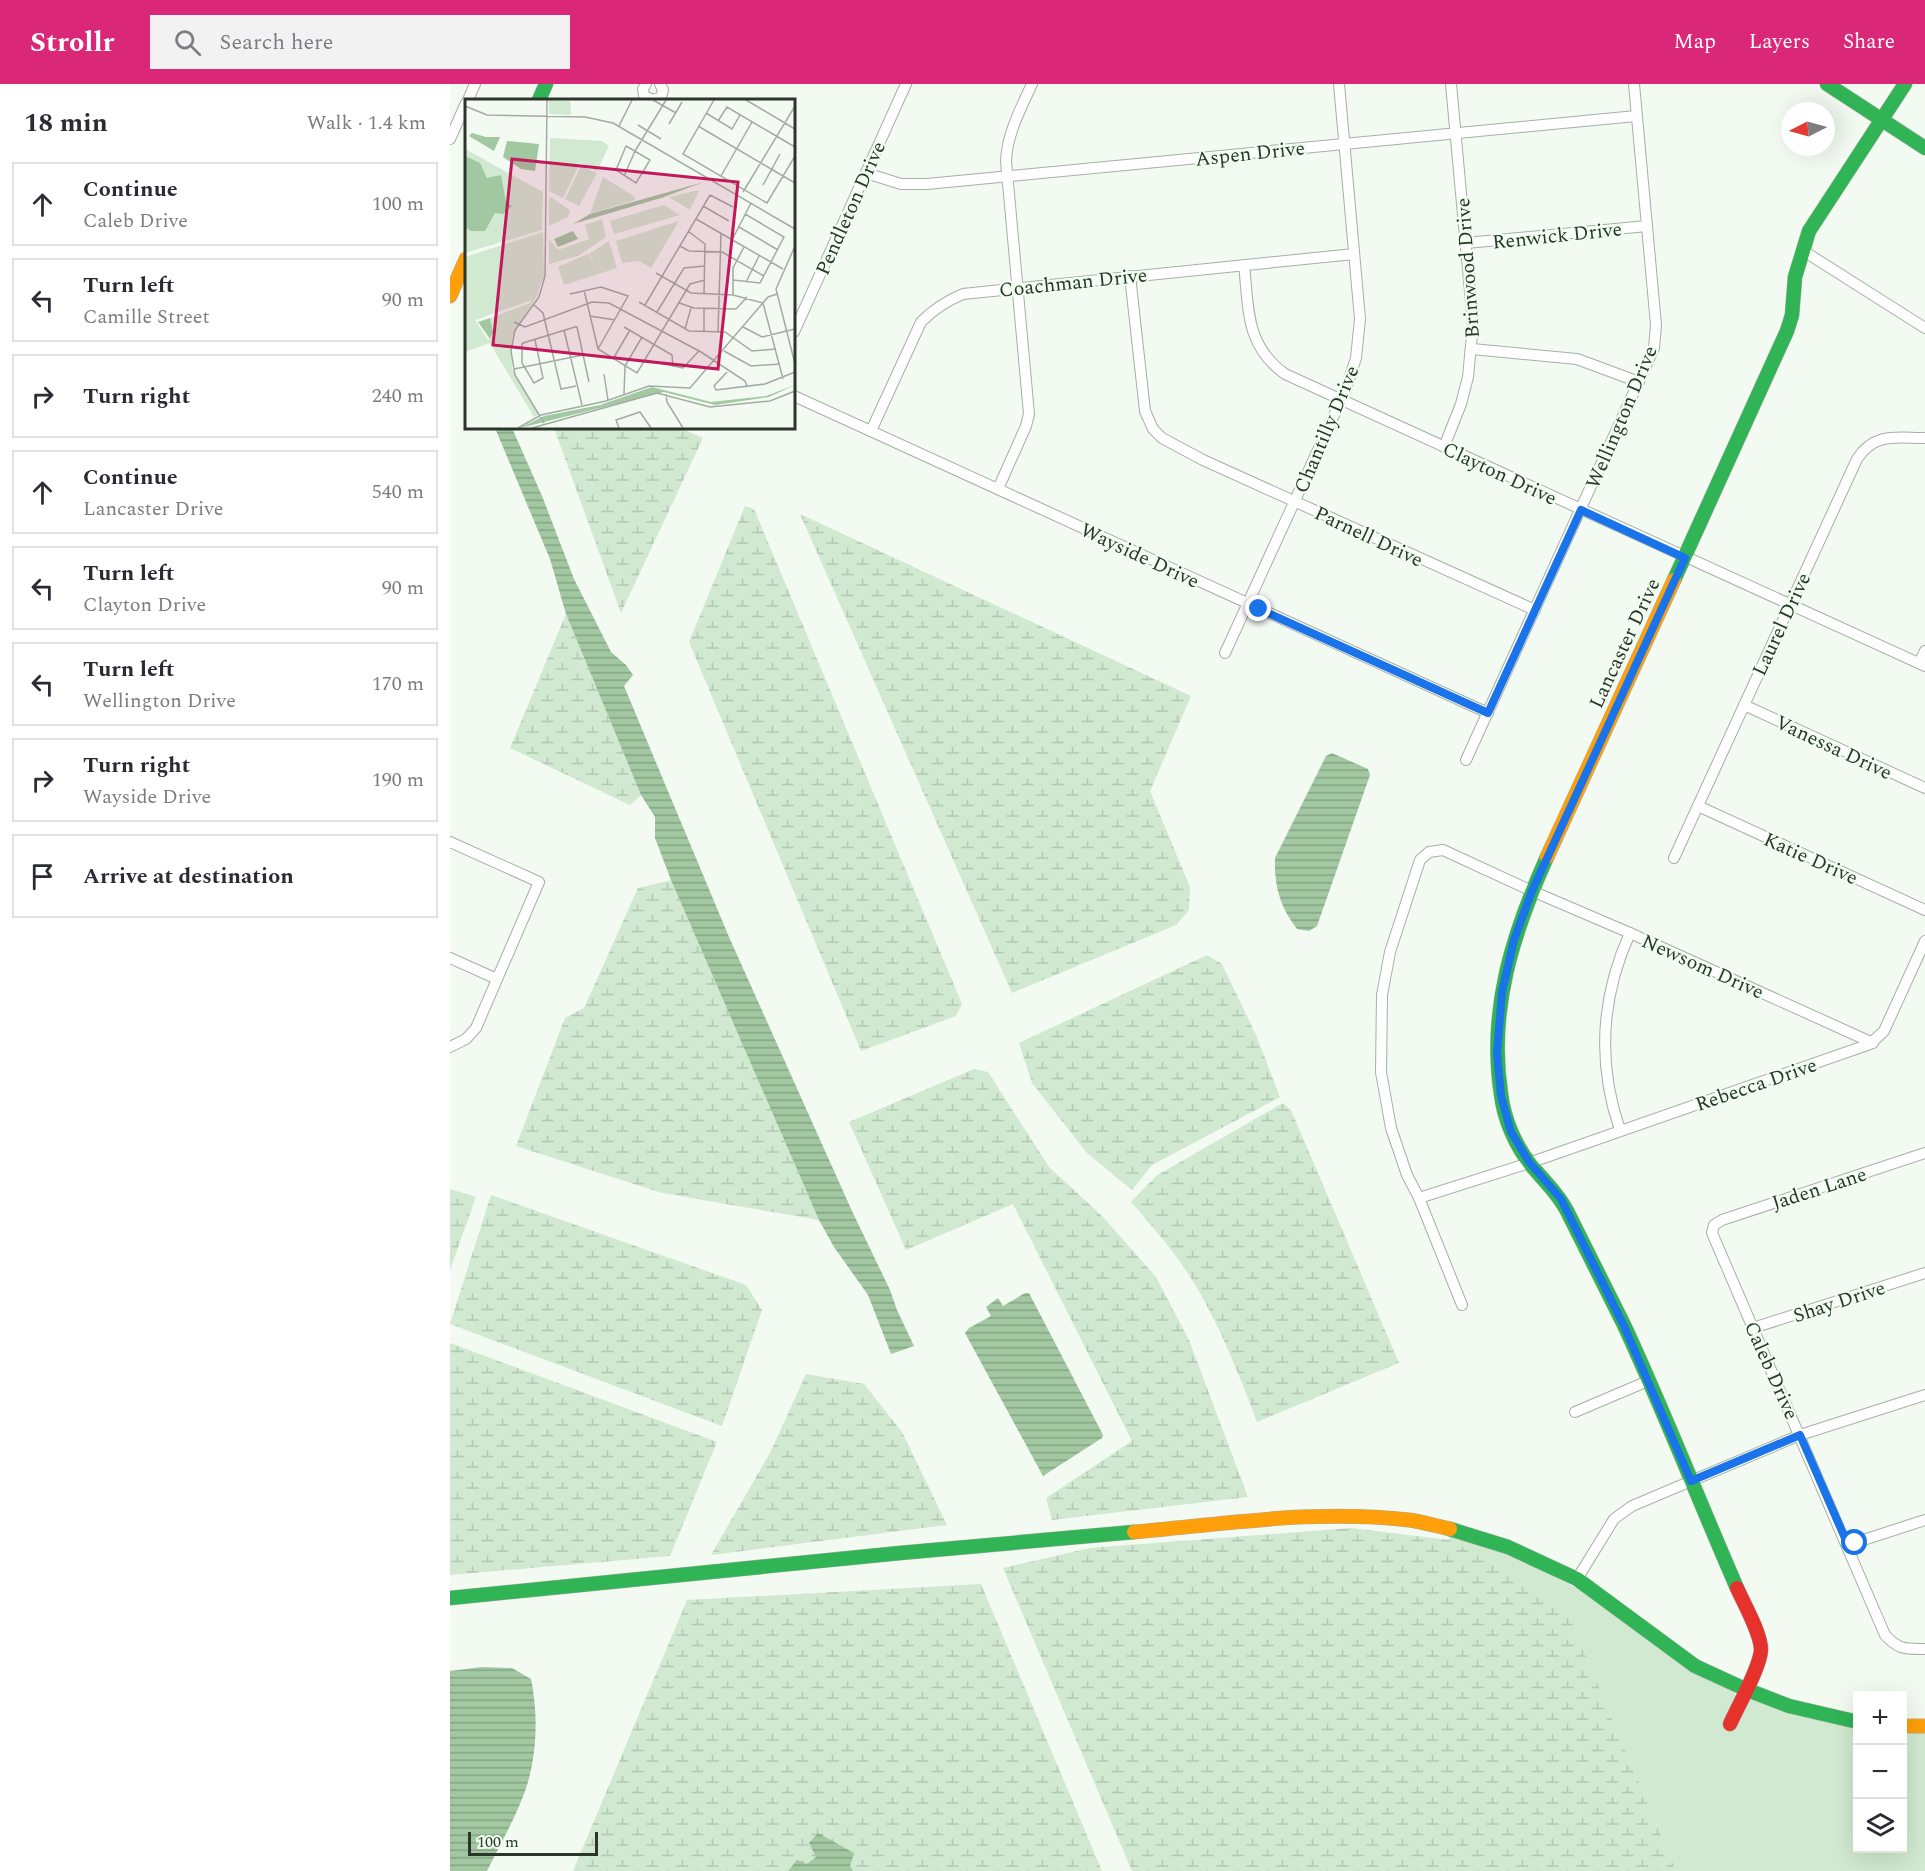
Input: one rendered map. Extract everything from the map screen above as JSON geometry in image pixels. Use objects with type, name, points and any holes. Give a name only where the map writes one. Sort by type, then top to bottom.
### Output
[{"type":"street","points":[[468,99],[475,84]]},
{"type":"street","points":[[539,99],[546,84]]},
{"type":"street","points":[[646,84],[643,89],[647,99]]},
{"type":"street","points":[[656,99],[661,97],[663,90],[660,84]]},
{"type":"street","name":"Pendleton Drive","points":[[795,330],[906,84]]},
{"type":"street","points":[[998,489],[1026,426],[1029,414],[1006,150],[1014,124],[1032,84]]},
{"type":"street","name":"Chantilly Drive","points":[[1225,653],[1341,400],[1356,358],[1360,337],[1360,319],[1339,84]]},
{"type":"street","name":"Brinwood Drive","points":[[1444,447],[1461,404],[1468,377],[1473,324],[1451,84]]},
{"type":"street","name":"Wellington Drive","points":[[1466,760],[1654,348],[1656,325],[1634,84]]},
{"type":"street","points":[[1827,84],[1925,148]]},
{"type":"street","name":"Lancaster Drive","points":[[1730,1724],[1758,1663],[1761,1649],[1758,1636],[1624,1326],[1561,1199],[1529,1162],[1511,1132],[1501,1096],[1497,1053],[1502,992],[1514,940],[1532,891],[1787,331],[1792,315],[1795,277],[1809,231],[1905,84]]},
{"type":"street","points":[[450,139],[453,126],[465,105]]},
{"type":"street","name":"Aspen Drive","points":[[866,172],[901,184],[927,184],[1636,116]]},
{"type":"street","name":"Renwick Drive","points":[[1466,243],[1647,226]]},
{"type":"street","points":[[1802,250],[1925,328]]},
{"type":"street","name":"Coachman Drive","points":[[872,431],[917,330],[932,311],[946,301],[963,294],[1354,254]]},
{"type":"street","points":[[450,296],[465,261]]},
{"type":"street","name":"Clayton Drive","points":[[1244,265],[1253,334],[1262,353],[1271,364],[1285,374],[1922,665]]},
{"type":"street","name":"Parnell Drive","points":[[1130,276],[1145,411],[1153,429],[1169,443],[1535,610]]},
{"type":"street","points":[[1472,349],[1577,359],[1639,382]]},
{"type":"street","name":"Wayside Drive","points":[[795,396],[1488,713]]},
{"type":"street","name":"Laurel Drive","points":[[1674,858],[1857,459],[1862,451],[1878,440],[1925,438]]},
{"type":"street","points":[[1922,665],[1925,651]]},
{"type":"street","name":"Vanessa Drive","points":[[1744,705],[1925,788]]},
{"type":"street","name":"Katie Drive","points":[[1698,806],[1925,910]]},
{"type":"street","points":[[450,842],[539,882],[477,1028],[466,1039],[450,1047]]},
{"type":"street","name":"Newsom Drive","points":[[1419,1198],[1407,1175],[1391,1128],[1381,1072],[1382,995],[1390,952],[1420,860],[1429,852],[1443,850],[1873,1043]]},
{"type":"street","points":[[1620,1130],[1606,1077],[1604,1035],[1606,1012],[1614,975],[1630,933]]},
{"type":"street","points":[[1873,1043],[1884,1031],[1925,941]]},
{"type":"street","points":[[450,958],[497,980]]},
{"type":"street","name":"Rebecca Drive","points":[[1419,1198],[1873,1043]]},
{"type":"street","name":"Jaden Lane","points":[[1714,1225],[1731,1217],[1925,1153]]},
{"type":"street","points":[[1419,1198],[1461,1305]]},
{"type":"street","name":"Caleb Drive","points":[[1714,1225],[1712,1233],[1714,1240],[1848,1545],[1885,1635],[1894,1645],[1906,1649],[1925,1649]]},
{"type":"street","name":"Shay Drive","points":[[1753,1328],[1925,1273]]},
{"type":"street","points":[[1575,1412],[1648,1381]]},
{"type":"street","points":[[1577,1579],[1609,1526],[1622,1512],[1800,1435],[1925,1395]]},
{"type":"street","points":[[450,1598],[900,1553],[1300,1517],[1339,1516],[1410,1520],[1464,1532],[1508,1547],[1577,1579],[1695,1665],[1745,1689],[1789,1706],[1853,1721]]},
{"type":"street","points":[[1848,1545],[1925,1520]]},
{"type":"street","points":[[1907,1726],[1925,1726]]},
{"type":"green space","points":[[554,429],[682,429],[703,438],[621,613]]},
{"type":"green space","points":[[745,506],[754,509],[962,1004],[956,1016],[861,1051],[689,642]]},
{"type":"green space","points":[[800,514],[1191,696],[1150,791],[1190,887],[1189,910],[1176,925],[1012,993]]},
{"type":"green space","points":[[566,614],[641,795],[630,805],[510,748]]},
{"type":"green space","points":[[671,880],[819,1220],[662,1193],[516,1146],[565,1018],[584,1008],[638,888]]},
{"type":"green space","points":[[1207,955],[1222,964],[1256,1035],[1280,1097],[1152,1165],[1132,1190],[1087,1153],[1032,1083],[1019,1043]]},
{"type":"green space","points":[[974,1069],[988,1072],[1049,1167],[1103,1217],[1156,1277],[1189,1340],[1248,1497],[1052,1520],[1046,1498],[1132,1441],[1013,1204],[906,1250],[849,1122]]},
{"type":"green space","points":[[1283,1103],[1291,1110],[1399,1363],[1257,1422],[1227,1347],[1199,1292],[1176,1256],[1131,1202],[1156,1176]]},
{"type":"green space","points":[[450,1189],[476,1197],[450,1270]]},
{"type":"green space","points":[[491,1195],[746,1285],[762,1310],[722,1426],[450,1324]]},
{"type":"green space","points":[[450,1343],[717,1442],[670,1556],[450,1575]]},
{"type":"green space","points":[[806,1374],[864,1384],[902,1432],[947,1525],[711,1555],[771,1451]]},
{"type":"green space","points":[[1351,1528],[1449,1540],[1530,1581],[1567,1611],[1676,1871],[1132,1871],[1003,1568],[1090,1548]]},
{"type":"green space","points":[[1449,1535],[1483,1544],[1517,1557],[1580,1590],[1666,1654],[1734,1692],[1736,1697],[1747,1700],[1751,1698],[1790,1713],[1853,1726],[1853,1853],[1907,1853],[1907,1732],[1925,1732],[1925,1871],[1676,1871],[1567,1611],[1530,1581],[1449,1540]]},
{"type":"green space","points":[[981,1584],[1102,1871],[573,1871],[687,1600]]},
{"type":"shaded area","points":[[495,429],[512,429],[542,496],[574,579],[611,652],[626,665],[633,675],[624,686],[729,937],[914,1346],[891,1354],[868,1295],[834,1247],[819,1220],[671,880],[655,838],[655,817],[641,795],[566,614],[550,559]]},
{"type":"shaded area","points":[[1332,753],[1368,769],[1370,775],[1317,926],[1309,931],[1297,929],[1286,913],[1277,887],[1275,858],[1326,756]]},
{"type":"shaded area","points":[[1029,1293],[1103,1435],[1102,1438],[1043,1476],[965,1333],[969,1328],[991,1316],[986,1307],[998,1298],[1003,1306]]},
{"type":"shaded area","points":[[482,1667],[512,1668],[531,1679],[536,1724],[534,1755],[522,1799],[487,1871],[450,1871],[450,1671]]},
{"type":"shaded area","points":[[818,1833],[854,1853],[850,1866],[853,1871],[788,1871],[797,1860],[807,1864],[816,1857],[809,1843]]},
{"type":"traffic: fast","points":[[539,99],[546,84]]},
{"type":"traffic: fast","points":[[1827,84],[1925,148]]},
{"type":"traffic: fast","points":[[1674,580],[1787,331],[1792,315],[1795,277],[1809,231],[1905,84]]},
{"type":"traffic: fast","points":[[1547,857],[1514,943],[1501,1002],[1498,1063],[1505,1113],[1515,1140],[1525,1157],[1563,1204],[1624,1325],[1737,1588]]},
{"type":"traffic: fast","points":[[1450,1529],[1508,1547],[1577,1579],[1695,1666],[1789,1706],[1853,1721]]},
{"type":"traffic: fast","points":[[450,1598],[1134,1532]]},
{"type":"traffic: slow","points":[[450,296],[465,261]]},
{"type":"traffic: slow","points":[[1547,857],[1674,580]]},
{"type":"traffic: slow","points":[[1134,1532],[1272,1519],[1340,1516],[1409,1520],[1450,1529]]},
{"type":"traffic: slow","points":[[1907,1726],[1925,1726]]},
{"type":"traffic: jam","points":[[1730,1724],[1753,1677],[1761,1650],[1755,1627],[1737,1588]]},
{"type":"route","points":[[1259,609],[1488,713],[1581,510],[1685,558],[1532,891],[1514,940],[1502,992],[1497,1053],[1501,1096],[1511,1132],[1529,1162],[1561,1199],[1624,1326],[1691,1481],[1800,1435],[1848,1545],[1855,1543]]}]
